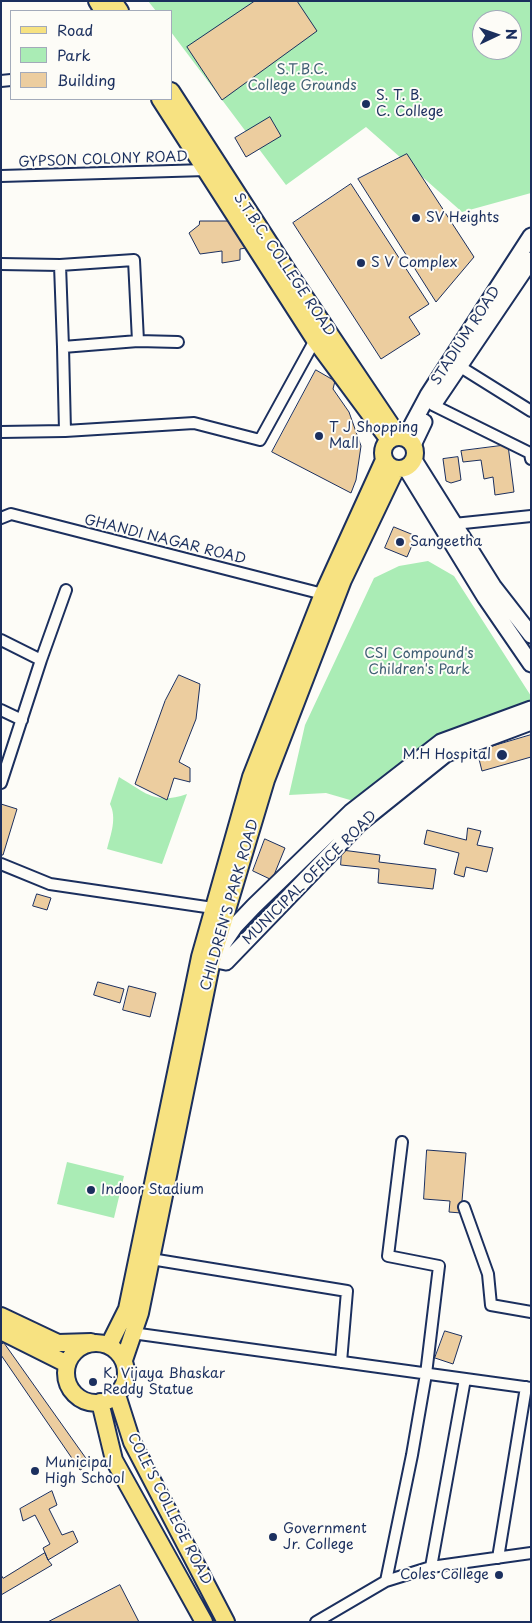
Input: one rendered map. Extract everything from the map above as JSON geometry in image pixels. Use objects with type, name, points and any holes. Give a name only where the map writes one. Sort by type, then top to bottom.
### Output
[{"type":"main road","name":"S.T.B.C. COLLEGE ROAD","points":[[172,93],[401,452]]},
{"type":"main road","name":"S.T.B.C. COLLEGE ROAD","points":[[161,100],[315,340],[401,452]]},
{"type":"main road","name":"CHILDREN'S PARK ROAD","points":[[124,1360],[140,1313],[151,1259],[206,958],[213,908],[251,777],[323,594],[401,452]]},
{"type":"main road","name":"CHILDREN'S PARK ROAD","points":[[104,1344],[127,1310],[206,958],[266,780],[343,580],[401,452]]},
{"type":"main road","points":[[1,1316],[58,1343],[104,1344]]},
{"type":"main road","points":[[1,1331],[67,1364]]},
{"type":"main road","points":[[89,1343],[104,1344],[118,1351],[124,1360],[126,1378],[117,1395],[109,1400],[90,1402],[81,1399],[69,1385],[66,1375],[67,1364],[79,1348],[89,1343]]},
{"type":"main road","name":"COLE'S COLLEGE ROAD","points":[[117,1395],[132,1442],[226,1622]]},
{"type":"main road","name":"COLE'S COLLEGE ROAD","points":[[100,1402],[114,1460],[204,1622]]},
{"type":"street","name":"GYPSON COLONY ROAD","points":[[1,176],[206,170]]},
{"type":"street","name":"STADIUM ROAD","points":[[401,452],[428,395],[531,236]]},
{"type":"street","points":[[1,264],[60,265],[134,260],[138,341]]},
{"type":"street","name":"STADIUM ROAD","points":[[401,452],[531,260]]},
{"type":"street","points":[[60,265],[65,431]]},
{"type":"street","points":[[1,432],[65,431],[194,423],[260,440],[315,340]]},
{"type":"street","points":[[63,347],[138,341],[178,342]]},
{"type":"street","points":[[459,366],[531,411]]},
{"type":"street","points":[[433,405],[530,453],[531,459]]},
{"type":"street","name":"S.T.B.C. COLLEGE ROAD","points":[[401,452],[454,524],[493,586],[526,629]]},
{"type":"street","points":[[401,452],[484,597],[531,664]]},
{"type":"street","name":"GHANDI NAGAR ROAD","points":[[1,518],[11,514],[323,594]]},
{"type":"street","points":[[454,524],[531,516]]},
{"type":"street","points":[[1,783],[66,590]]},
{"type":"street","points":[[510,634],[526,629]]},
{"type":"street","points":[[1,640],[41,660]]},
{"type":"street","name":"MUNICIPAL OFFICE ROAD","points":[[206,958],[254,906],[351,812],[441,742],[531,709]]},
{"type":"street","points":[[1,710],[22,720]]},
{"type":"street","name":"MUNICIPAL OFFICE ROAD","points":[[206,958],[226,962],[360,823],[446,754],[531,722]]},
{"type":"street","points":[[1,864],[50,884],[213,908]]},
{"type":"street","points":[[386,1581],[412,1455],[426,1374],[439,1266],[388,1256],[402,1142]]},
{"type":"street","points":[[464,1207],[488,1274],[491,1306],[531,1312]]},
{"type":"street","points":[[151,1259],[347,1291],[341,1362]]},
{"type":"street","points":[[132,1332],[528,1388],[498,1558]]},
{"type":"street","points":[[432,1567],[465,1379]]},
{"type":"street","points":[[316,1622],[386,1581],[432,1567],[531,1553]]},
{"type":"green space","name":"S.T.B.C. College Grounds","points":[[148,1],[531,1],[531,193],[462,212],[366,127],[286,185],[172,33],[172,10],[155,10]]},
{"type":"green space","name":"CSI Compound's Children's Park","points":[[428,561],[454,576],[531,696],[531,701],[445,732],[357,802],[326,793],[289,795],[305,725],[374,578],[399,566]]},
{"type":"green space","points":[[119,777],[151,796],[159,798],[187,794],[162,864],[107,849],[113,820],[110,804]]},
{"type":"green space","name":"Indoor Stadium","points":[[67,1162],[124,1176],[114,1218],[57,1204]]},
{"type":"building","points":[[255,1],[297,1],[317,31],[222,100],[187,47]]},
{"type":"building","points":[[270,117],[281,136],[246,157],[235,138]]},
{"type":"building","name":"SV Heights","points":[[407,154],[474,257],[436,302],[358,179]]},
{"type":"building","name":"S V Complex","points":[[351,184],[429,304],[409,317],[420,334],[381,359],[293,223]]},
{"type":"building","points":[[200,221],[231,221],[246,248],[240,249],[240,260],[222,263],[222,251],[200,254],[189,233],[199,225]]},
{"type":"building","name":"T J Shopping Mall","points":[[316,370],[335,381],[333,389],[349,412],[361,446],[356,480],[351,493],[272,452]]},
{"type":"building","points":[[508,445],[514,492],[495,495],[493,477],[484,479],[481,460],[463,462],[461,451]]},
{"type":"building","points":[[458,457],[461,480],[451,483],[446,481],[443,459]]},
{"type":"building","name":"Sangeetha","points":[[394,527],[416,536],[407,557],[385,548]]},
{"type":"building","points":[[179,675],[200,684],[196,719],[179,762],[190,768],[190,782],[174,778],[167,800],[135,784],[165,701]]},
{"type":"building","name":"M.H Hospital","points":[[531,735],[531,757],[482,771],[477,751]]},
{"type":"building","points":[[1,804],[17,809],[3,855],[1,855]]},
{"type":"building","points":[[468,828],[481,831],[477,845],[493,848],[487,872],[466,867],[464,877],[454,874],[459,853],[424,844],[427,830],[466,840]]},
{"type":"building","points":[[265,839],[285,848],[272,880],[253,871]]},
{"type":"building","points":[[342,850],[380,855],[379,862],[436,869],[433,889],[378,883],[379,869],[341,865]]},
{"type":"building","points":[[37,894],[51,898],[47,910],[33,906]]},
{"type":"building","points":[[98,982],[124,989],[120,1003],[94,995]]},
{"type":"building","points":[[129,986],[156,993],[150,1017],[123,1010]]},
{"type":"building","points":[[427,1150],[466,1153],[461,1213],[449,1212],[450,1201],[424,1199]]},
{"type":"building","points":[[445,1331],[462,1336],[453,1364],[435,1358]]},
{"type":"building","points":[[4,1343],[90,1464],[80,1470],[1,1355],[1,1345]]},
{"type":"building","points":[[52,1491],[57,1505],[49,1509],[62,1535],[73,1531],[78,1542],[48,1560],[43,1548],[50,1544],[35,1515],[23,1521],[20,1509]]},
{"type":"building","points":[[45,1553],[52,1565],[1,1595],[1,1575],[3,1578]]},
{"type":"building","points":[[120,1585],[139,1622],[48,1622]]},
{"type":"place","name":"S. T. B. C. College","points":[[366,104]]},
{"type":"place","name":"SV Heights","points":[[416,218]]},
{"type":"place","name":"S V Complex","points":[[361,263]]},
{"type":"place","name":"T J Shopping Mall","points":[[319,436]]},
{"type":"place","name":"Sangeetha","points":[[400,542]]},
{"type":"place","name":"M.H Hospital","points":[[502,755]]},
{"type":"place","name":"Indoor Stadium","points":[[91,1190]]},
{"type":"place","name":"K. Vijaya Bhaskar Reddy Statue","points":[[93,1382]]},
{"type":"place","name":"Municipal High School","points":[[35,1471]]},
{"type":"place","name":"Government Jr. College","points":[[273,1537]]},
{"type":"place","name":"Coles College","points":[[499,1575]]}]
